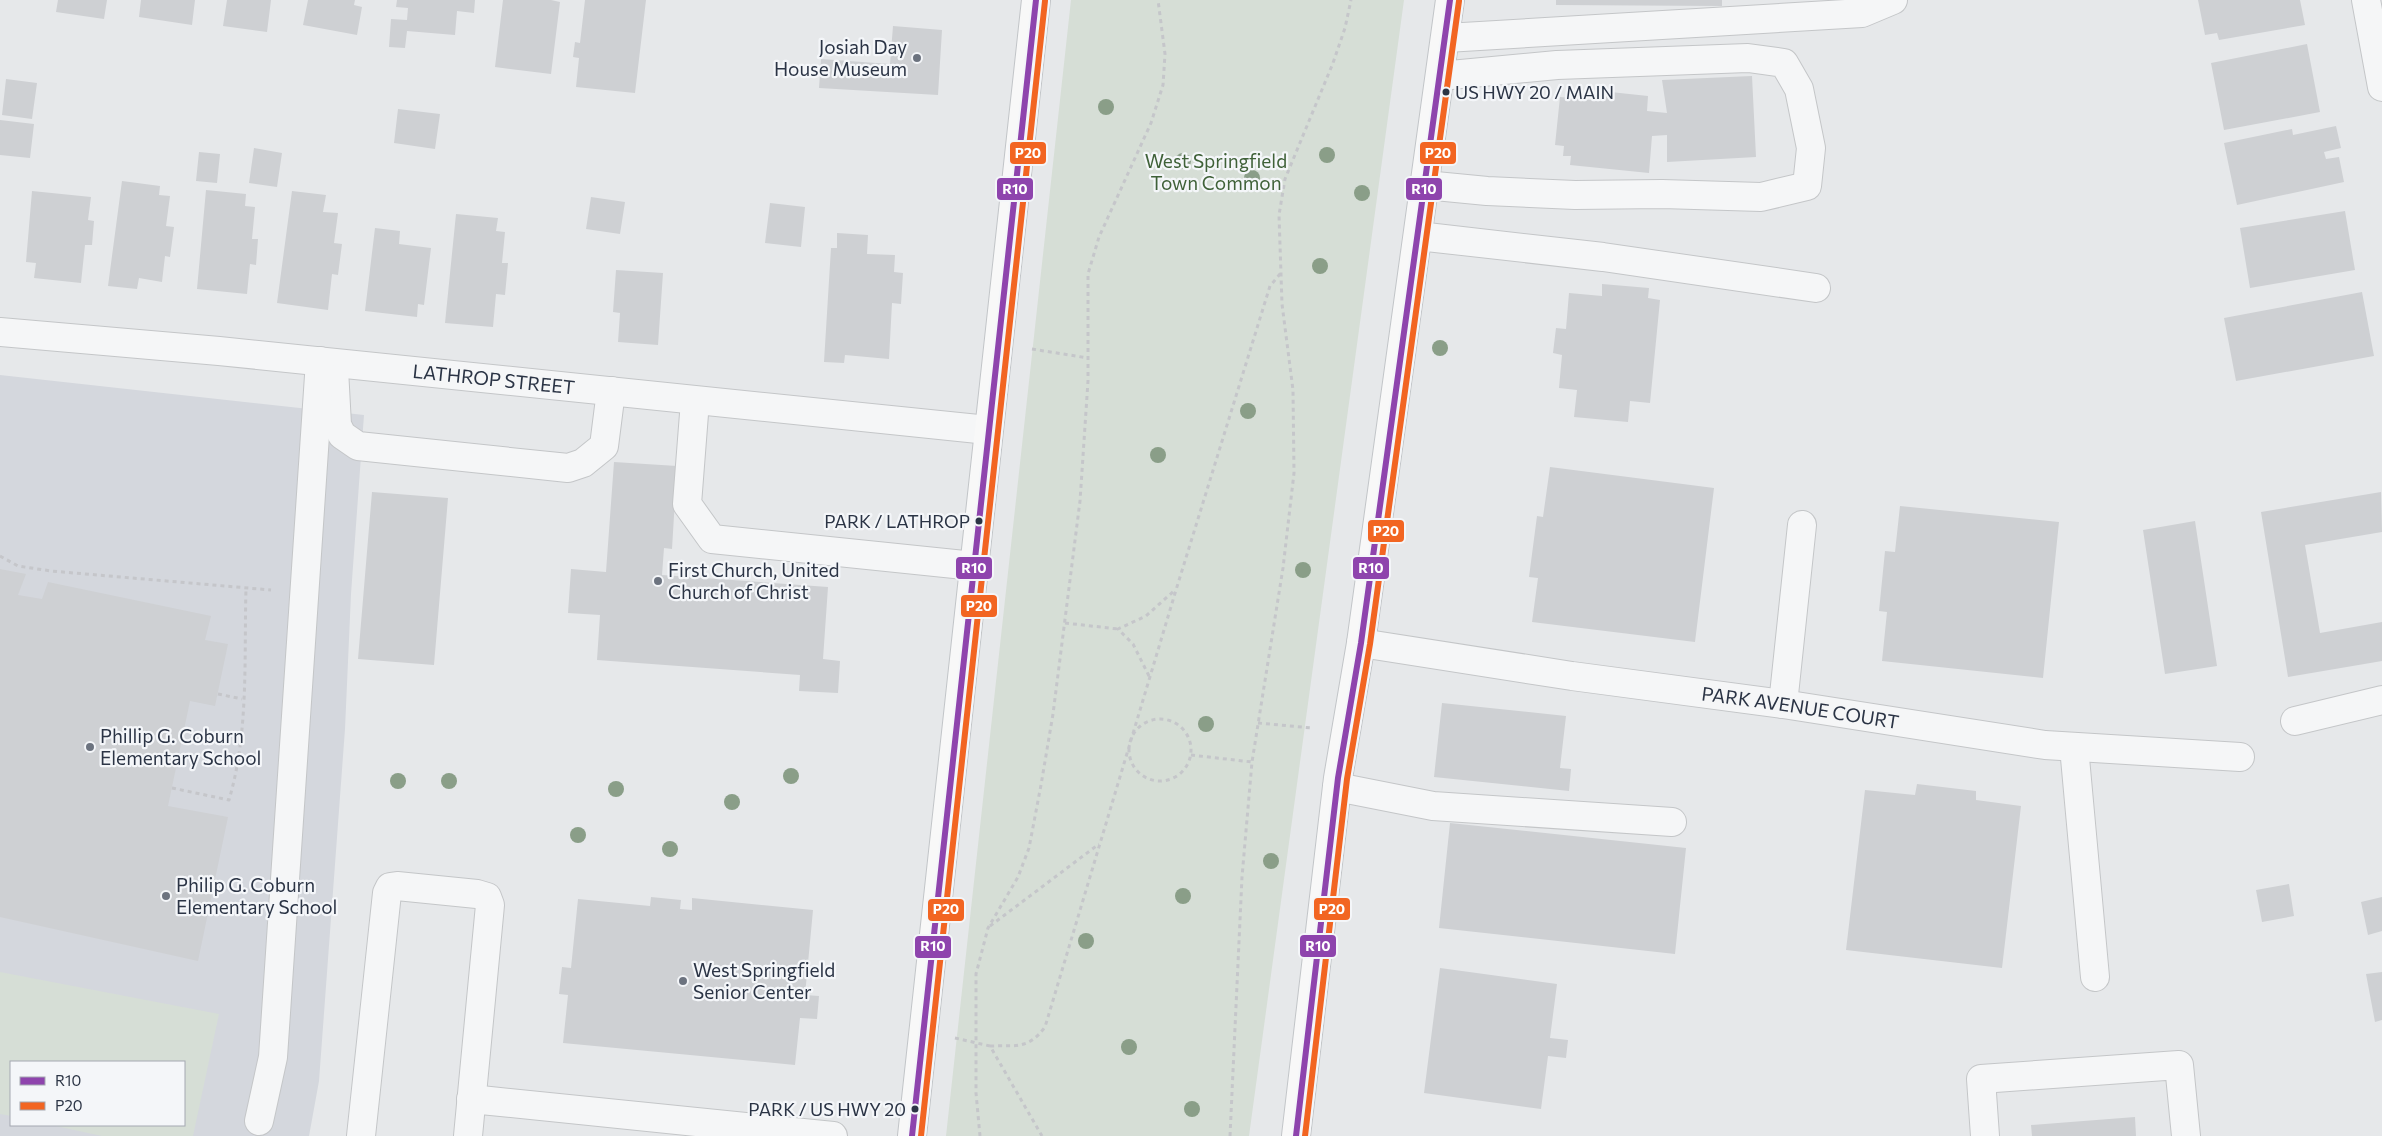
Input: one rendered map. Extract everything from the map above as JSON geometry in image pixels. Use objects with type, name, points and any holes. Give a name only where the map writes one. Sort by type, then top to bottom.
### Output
[{"type":"main road","points":[[912,1136],[1036,0]]},
{"type":"main road","points":[[1296,1136],[1337,787],[1361,643],[1450,0]]},
{"type":"street","points":[[1446,38],[1862,13],[1893,0]]},
{"type":"street","points":[[2366,0],[2382,87]]},
{"type":"street","points":[[1425,185],[1487,192],[1575,195],[1761,196],[1806,186],[1811,148],[1799,89],[1784,63],[1748,58],[1567,64],[1440,76]]},
{"type":"street","points":[[1418,236],[1603,256],[1816,288]]},
{"type":"street","name":"LATHROP STREET","points":[[0,332],[327,362],[988,430]]},
{"type":"street","points":[[327,362],[337,425],[342,435],[358,446],[568,468],[583,463],[604,446],[611,391]]},
{"type":"street","points":[[259,1121],[274,1058],[304,592],[327,362]]},
{"type":"street","points":[[695,401],[687,504],[712,539],[974,566]]},
{"type":"street","points":[[1783,704],[1802,525]]},
{"type":"street","name":"PARK AVENUE COURT","points":[[1361,643],[1572,676],[1783,704],[2045,746],[2240,758]]},
{"type":"street","points":[[2295,721],[2382,700]]},
{"type":"street","points":[[2074,748],[2095,977]]},
{"type":"street","points":[[1337,787],[1433,806],[1672,822]]},
{"type":"street","points":[[361,1136],[387,892],[390,887],[397,886],[477,894],[487,897],[490,905],[468,1136]]},
{"type":"street","points":[[1985,1136],[1981,1079],[2179,1065],[2186,1136]]},
{"type":"street","points":[[471,1099],[833,1136]]},
{"type":"path","points":[[980,1136],[976,1092],[976,974],[988,928],[1018,877],[1029,848],[1054,714],[1080,501],[1088,358],[1088,274],[1099,237],[1151,123],[1163,85],[1165,54],[1158,0]]},
{"type":"path","points":[[1230,1136],[1242,877],[1252,762],[1284,568],[1294,473],[1293,390],[1282,304],[1279,215],[1285,179],[1333,63],[1351,0]]},
{"type":"path","points":[[923,1029],[977,1045],[990,1046],[1023,1045],[1032,1042],[1045,1027],[1149,676],[1270,286],[1280,273]]},
{"type":"path","points":[[1031,349],[1088,358]]},
{"type":"path","points":[[0,556],[18,566],[51,571],[304,592]]},
{"type":"path","points":[[172,788],[228,800],[235,779],[241,743],[246,588]]},
{"type":"path","points":[[1065,623],[1118,629],[1146,616],[1176,590]]},
{"type":"path","points":[[1118,629],[1133,644],[1149,676]]},
{"type":"path","points":[[218,694],[242,700]]},
{"type":"path","points":[[1152,719],[1172,720],[1187,732],[1191,742],[1191,754],[1184,770],[1176,777],[1157,781],[1140,774],[1134,766],[1130,757],[1131,739],[1136,730],[1152,719]]},
{"type":"path","points":[[1258,723],[1312,728]]},
{"type":"path","points":[[1191,754],[1252,762]]},
{"type":"path","points":[[988,928],[1100,843]]},
{"type":"path","points":[[990,1046],[1042,1136]]},
{"type":"shaded area","name":"Philip G. Coburn Elementary School","points":[[0,375],[364,415],[351,594],[345,729],[319,1081],[309,1136],[0,1136]]},
{"type":"green space","name":"West Springfield Town Common","points":[[1071,0],[1404,0],[1249,1136],[946,1136]]},
{"type":"green space","points":[[0,972],[219,1014],[193,1136],[102,1136],[56,1126],[185,1126],[185,1061],[10,1061],[10,1116],[0,1114]]},
{"type":"building","points":[[58,0],[107,0],[104,19],[56,12]]},
{"type":"building","points":[[141,0],[195,0],[192,25],[139,17]]},
{"type":"building","points":[[227,0],[271,0],[267,32],[223,26]]},
{"type":"building","points":[[308,0],[355,0],[354,5],[362,7],[357,35],[303,25]]},
{"type":"building","points":[[397,0],[475,0],[474,13],[457,11],[455,35],[407,31],[405,48],[389,47],[391,19],[407,20],[408,8],[396,7]]},
{"type":"building","points":[[503,0],[551,0],[560,2],[551,74],[495,67]]},
{"type":"building","points":[[585,0],[646,0],[635,93],[576,87],[579,58],[573,57],[575,42],[580,43]]},
{"type":"building","points":[[1556,0],[1722,0],[1722,6],[1556,5]]},
{"type":"building","points":[[2198,0],[2300,0],[2305,25],[2219,40],[2217,33],[2205,35]]},
{"type":"building","points":[[893,26],[942,30],[938,95],[819,88],[821,59],[890,64]]},
{"type":"building","points":[[2307,44],[2320,112],[2224,130],[2211,63]]},
{"type":"building","points":[[1752,76],[1756,157],[1667,162],[1667,135],[1652,136],[1649,173],[1570,165],[1571,156],[1563,156],[1564,146],[1555,145],[1560,97],[1600,101],[1601,91],[1648,96],[1647,111],[1667,113],[1662,80]]},
{"type":"building","points":[[6,79],[37,83],[32,119],[2,115]]},
{"type":"building","points":[[398,109],[440,114],[435,149],[394,143]]},
{"type":"building","points":[[0,120],[34,124],[30,158],[0,155]]},
{"type":"building","points":[[2336,126],[2341,148],[2324,152],[2326,159],[2339,157],[2344,182],[2237,205],[2224,143],[2292,129],[2293,135]]},
{"type":"building","points":[[254,148],[282,153],[277,187],[249,183]]},
{"type":"building","points":[[199,152],[220,154],[217,183],[196,181]]},
{"type":"building","points":[[122,181],[160,186],[159,195],[170,196],[166,226],[174,227],[170,257],[165,256],[162,282],[139,278],[137,289],[108,286]]},
{"type":"building","points":[[206,190],[246,194],[245,206],[255,207],[252,239],[258,239],[256,265],[250,264],[247,294],[197,289]]},
{"type":"building","points":[[32,191],[91,197],[88,220],[94,221],[92,245],[85,245],[81,283],[34,278],[36,263],[26,262]]},
{"type":"building","points":[[292,191],[326,195],[323,212],[338,213],[334,243],[342,244],[338,275],[332,274],[328,310],[277,303]]},
{"type":"building","points":[[591,197],[625,202],[620,234],[586,229]]},
{"type":"building","points":[[770,203],[805,207],[801,247],[765,243]]},
{"type":"building","points":[[2345,211],[2355,270],[2250,288],[2240,228]]},
{"type":"building","points":[[456,214],[498,218],[496,231],[505,232],[502,263],[508,263],[505,295],[496,294],[493,327],[445,323]]},
{"type":"building","points":[[375,228],[400,231],[399,244],[431,248],[424,305],[418,304],[417,317],[365,311]]},
{"type":"building","points":[[837,233],[868,235],[867,254],[895,255],[894,272],[903,273],[901,304],[892,303],[889,359],[845,355],[844,363],[824,362],[831,248],[837,248]]},
{"type":"building","points":[[616,270],[663,273],[658,345],[618,342],[620,313],[613,312]]},
{"type":"building","points":[[1602,284],[1649,288],[1648,298],[1660,300],[1650,403],[1630,401],[1628,422],[1574,417],[1577,390],[1559,388],[1562,355],[1553,353],[1556,328],[1566,329],[1569,293],[1602,296]]},
{"type":"building","points":[[2362,292],[2374,356],[2236,381],[2224,318]]},
{"type":"building","name":"First Church, United Church of Christ","points":[[614,462],[677,466],[672,549],[664,548],[662,575],[828,587],[823,659],[840,661],[838,693],[799,691],[800,675],[597,660],[600,615],[568,613],[571,569],[606,572]]},
{"type":"building","points":[[1550,467],[1714,488],[1695,642],[1532,622],[1538,578],[1529,577],[1537,516],[1543,517]]},
{"type":"building","points":[[372,492],[448,498],[434,665],[358,659]]},
{"type":"building","points":[[2381,492],[2382,532],[2305,545],[2320,633],[2382,622],[2382,661],[2288,677],[2261,512]]},
{"type":"building","points":[[1900,506],[2059,522],[2043,678],[1882,661],[1887,612],[1879,611],[1885,551],[1895,552]]},
{"type":"building","points":[[2195,521],[2217,666],[2165,674],[2143,530]]},
{"type":"building","name":"Phillip G. Coburn Elementary School","points":[[0,569],[26,574],[18,595],[42,599],[48,582],[211,616],[205,640],[228,644],[215,706],[190,701],[168,806],[228,817],[198,961],[0,917]]},
{"type":"building","points":[[1442,703],[1566,716],[1560,768],[1571,769],[1569,791],[1434,777]]},
{"type":"building","points":[[1917,784],[1976,791],[1976,800],[2021,806],[2002,968],[1846,950],[1865,790],[1915,795]]},
{"type":"building","points":[[1450,823],[1686,848],[1675,954],[1439,928]]},
{"type":"building","points":[[2289,884],[2294,916],[2262,922],[2256,890]]},
{"type":"building","name":"West Springfield Senior Center","points":[[651,897],[681,900],[680,909],[692,910],[692,898],[813,910],[805,995],[819,996],[817,1019],[800,1018],[795,1065],[563,1043],[568,995],[559,994],[562,967],[571,968],[578,899],[650,906]]},
{"type":"building","points":[[2382,897],[2382,931],[2368,935],[2361,902]]},
{"type":"building","points":[[1440,968],[1557,984],[1550,1038],[1568,1040],[1566,1058],[1548,1056],[1541,1109],[1424,1093]]},
{"type":"building","points":[[2382,972],[2382,1020],[2375,1022],[2366,974]]},
{"type":"building","points":[[2135,1117],[2136,1136],[2032,1136],[2031,1125]]},
{"type":"transit line","name":"R10","points":[[912,1136],[1036,0]]},
{"type":"transit line","name":"R10","points":[[1296,1136],[1338,778],[1361,643],[1450,0]]},
{"type":"transit line","name":"P20","points":[[921,1136],[1045,1]]},
{"type":"transit line","name":"P20","points":[[1305,1136],[1347,779],[1370,644],[1459,1]]},
{"type":"place","name":"Josiah Day House Museum","points":[[917,58]]},
{"type":"place","name":"US HWY 20 / MAIN","points":[[1446,92]]},
{"type":"place","name":"PARK / LATHROP","points":[[979,521]]},
{"type":"place","name":"First Church, United Church of Christ","points":[[658,581]]},
{"type":"place","name":"Phillip G. Coburn Elementary School","points":[[90,747]]},
{"type":"place","name":"Philip G. Coburn Elementary School","points":[[166,896]]},
{"type":"place","name":"West Springfield Senior Center","points":[[683,981]]},
{"type":"place","name":"PARK / US HWY 20","points":[[915,1109]]}]
